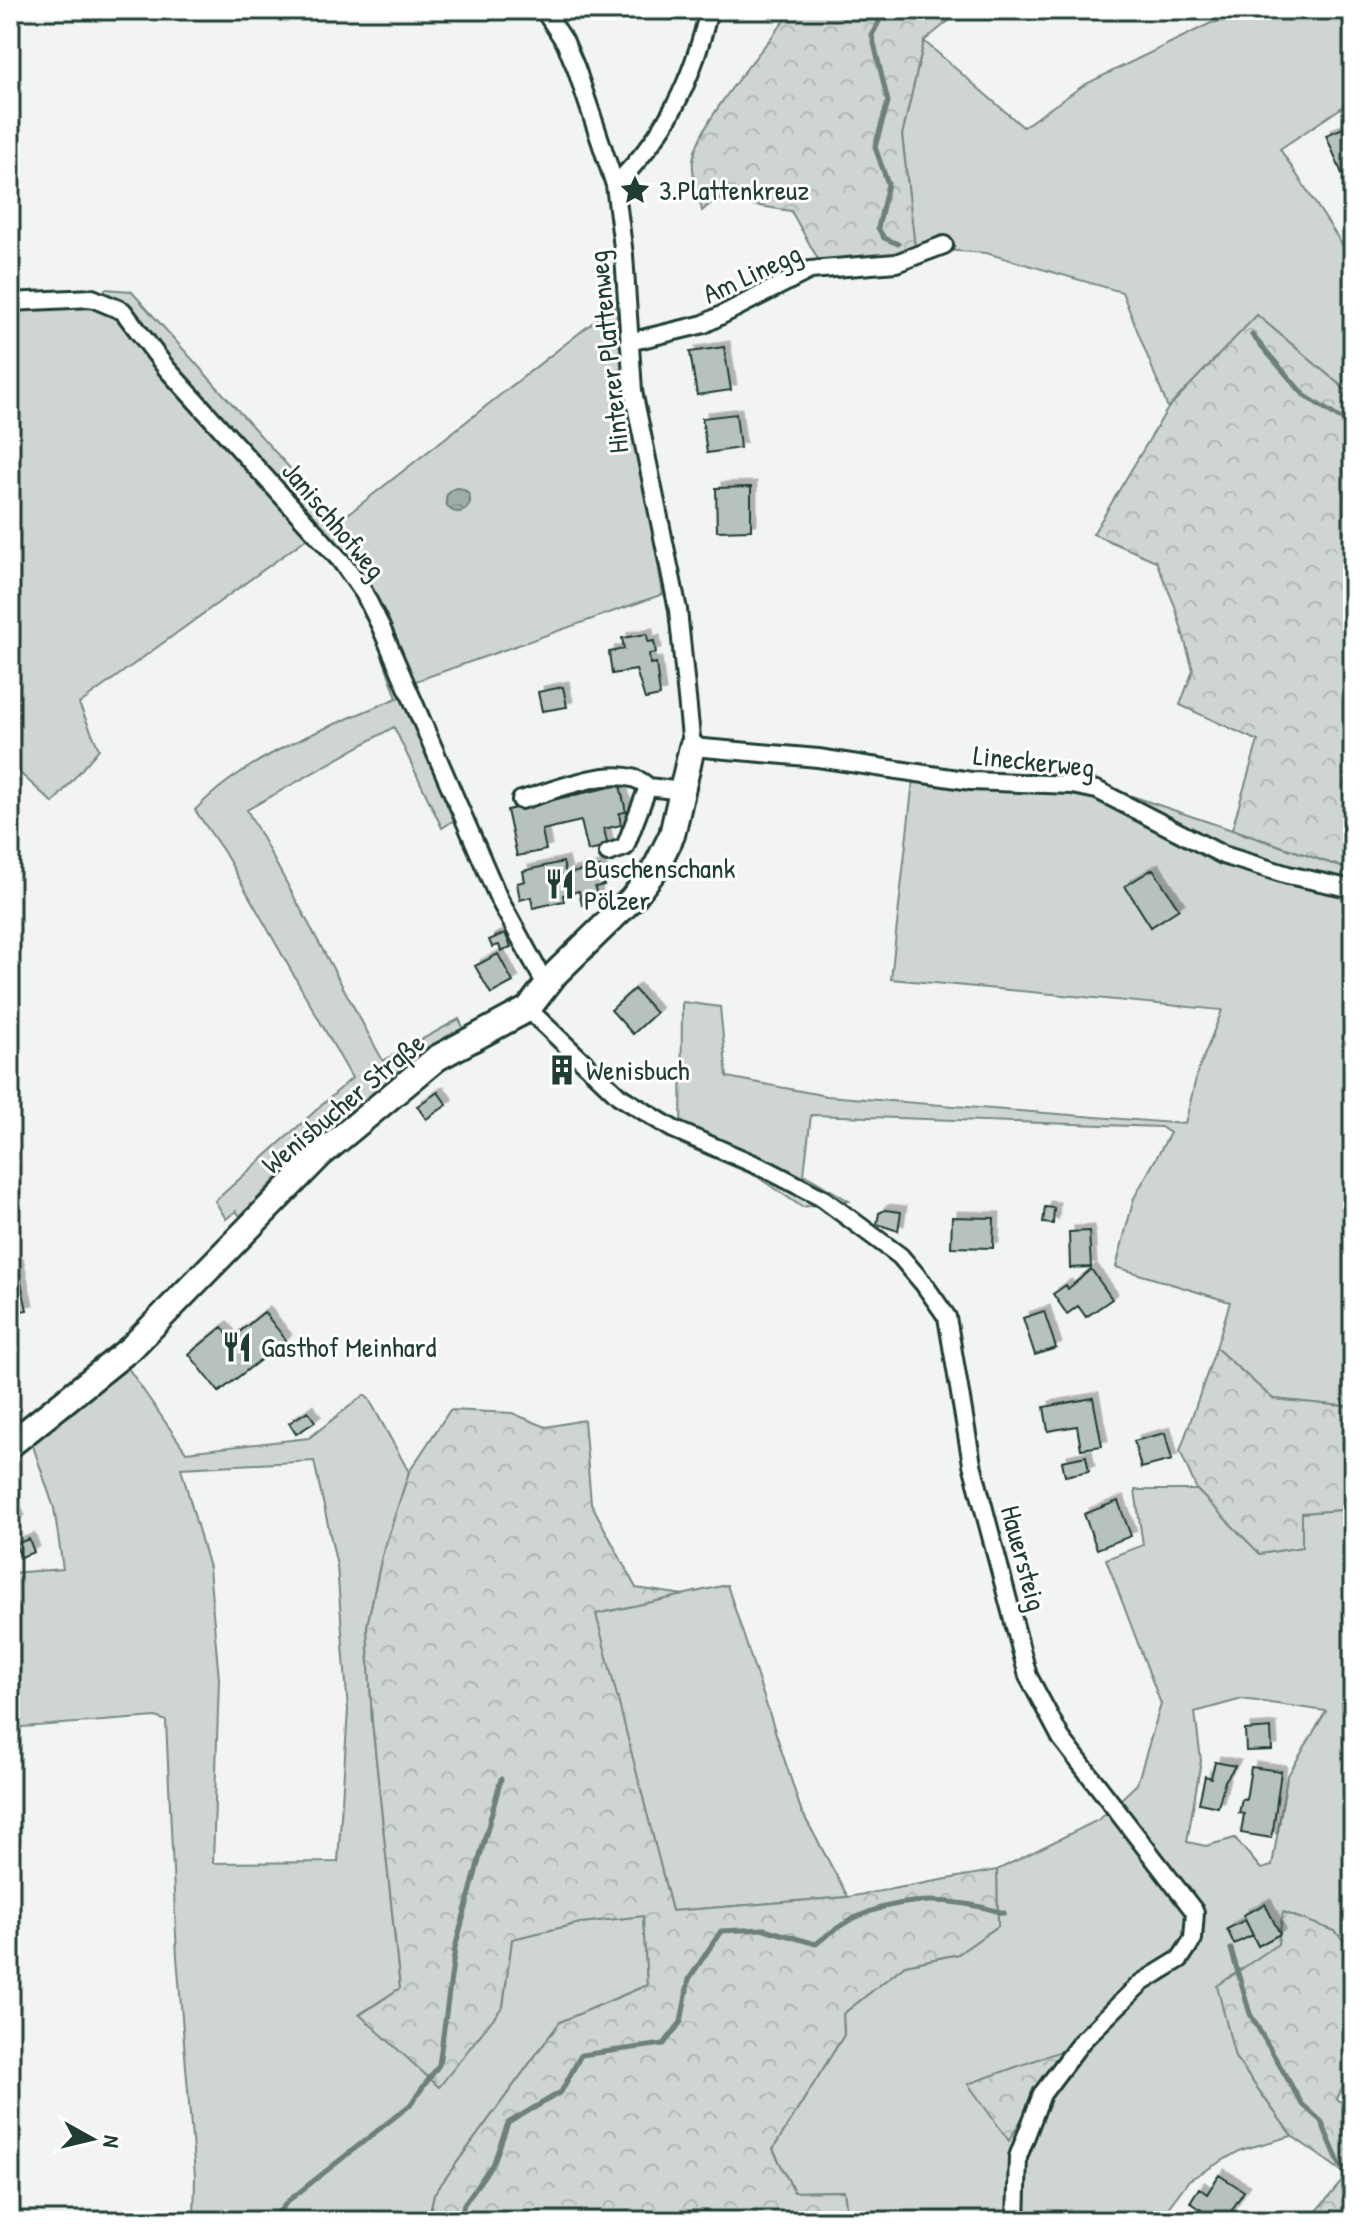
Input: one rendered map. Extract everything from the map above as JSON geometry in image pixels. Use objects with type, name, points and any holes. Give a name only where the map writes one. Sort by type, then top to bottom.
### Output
[{"type":"street","name":"Hinterer Plattenweg","points":[[544,10],[565,42],[576,68],[615,185],[641,441],[678,610],[692,747]]},
{"type":"street","points":[[615,185],[641,158],[685,89],[709,10]]},
{"type":"street","name":"Am Linegg","points":[[629,342],[704,324],[810,270],[896,263],[944,245]]},
{"type":"street","name":"Janischhofweg","points":[[10,302],[92,298],[123,311],[167,369],[341,561],[364,593],[380,625],[499,899],[546,985]]},
{"type":"street","name":"Wenisbucher Straße","points":[[10,1445],[132,1347],[320,1155],[387,1097],[437,1058],[528,1009],[546,985],[632,899],[654,871],[672,835],[692,747]]},
{"type":"street","name":"Lineckerweg","points":[[692,747],[818,758],[971,781],[1072,785],[1097,790],[1223,855],[1288,875],[1353,889]]},
{"type":"street","points":[[521,800],[619,773],[639,778],[648,787],[683,791]]},
{"type":"street","points":[[608,853],[625,847],[648,787]]},
{"type":"street","name":"Hauersteig","points":[[528,1009],[619,1096],[673,1129],[768,1170],[822,1198],[900,1256],[923,1283],[947,1317],[972,1464],[1028,1676],[1061,1738],[1195,1912],[1193,1939],[1180,1959],[1141,1983],[1082,2041],[1042,2094],[1018,2157],[1016,2221]]},
{"type":"green space","points":[[793,10],[962,10],[924,41],[902,135],[915,248],[884,258],[819,261],[791,211],[716,199],[702,211],[693,173],[697,145],[719,106]]},
{"type":"green space","points":[[1283,10],[1353,10],[1353,96],[1341,108],[1280,149],[1353,261],[1353,396],[1257,315],[1168,408],[1122,292],[986,253],[915,248],[902,135],[924,41],[1023,127],[1084,85],[1211,23]]},
{"type":"green space","points":[[105,289],[131,291],[338,522],[615,305],[663,594],[410,683],[463,814],[442,828],[394,727],[247,810],[383,1061],[459,1019],[464,1029],[508,1031],[428,1079],[340,1119],[322,1132],[240,1216],[236,1211],[226,1219],[215,1201],[352,1078],[224,852],[195,810],[216,790],[264,758],[397,698],[361,596],[310,536],[79,704],[99,749],[53,803],[10,764],[10,310],[75,304],[100,307]]},
{"type":"green space","points":[[1257,315],[1353,396],[1353,871],[1232,829],[1258,741],[1180,705],[1193,670],[1175,606],[1156,561],[1093,534],[1168,408]]},
{"type":"green space","points":[[914,771],[1073,776],[1353,871],[1353,1407],[1273,1399],[1216,1348],[1230,1302],[1116,1267],[1134,1198],[1170,1133],[1161,1127],[811,1115],[804,1174],[849,1201],[802,1207],[756,1176],[681,1144],[682,1002],[720,1007],[727,1077],[827,1096],[1185,1124],[1197,1074],[1222,1010],[891,979]]},
{"type":"green space","points":[[1216,1348],[1273,1399],[1353,1407],[1353,1509],[1302,1513],[1302,1547],[1260,1554],[1197,1490],[1180,1451]]},
{"type":"green space","points":[[128,1368],[186,1452],[309,1438],[364,1395],[369,1399],[409,1472],[382,1556],[367,1626],[372,1721],[400,1988],[360,2014],[503,2006],[512,1939],[580,1923],[643,1916],[647,1985],[560,2022],[434,2194],[428,2221],[194,2221],[195,2176],[177,1957],[166,1721],[156,1717],[10,1728],[10,1573],[63,1569],[54,1508],[32,1443]],"holes":[[[314,1461],[337,1566],[348,1710],[338,1862],[213,1863],[219,1679],[209,1568],[181,1468]]]},
{"type":"green space","points":[[450,1410],[512,1413],[546,1427],[584,1420],[591,1503],[636,1588],[684,1595],[596,1614],[672,1911],[848,1897],[997,1870],[998,1926],[958,1954],[905,1965],[843,2014],[844,2035],[773,2149],[794,2192],[844,2191],[848,2221],[428,2221],[434,2194],[560,2022],[647,1985],[643,1916],[580,1923],[512,1939],[503,2006],[439,2087],[360,2015],[400,1988],[372,1721],[367,1626],[382,1556],[409,1472]]},
{"type":"green space","points":[[1135,1490],[1197,1490],[1260,1554],[1302,1547],[1301,1513],[1353,1509],[1353,1951],[1335,1931],[1283,1912],[1278,1944],[1235,2057],[1292,2136],[1241,2150],[1189,2180],[1158,2221],[848,2221],[844,2191],[794,2192],[773,2149],[844,2035],[843,2014],[905,1965],[958,1954],[998,1926],[997,1870],[1100,1819],[1137,1784],[1161,1704],[1106,1559],[1143,1545]],"holes":[[[1242,1699],[1326,1711],[1287,1777],[1272,1866],[1261,1869],[1235,1838],[1206,1846],[1187,1842],[1201,1761],[1195,1712]]]},
{"type":"green space","points":[[727,1585],[801,1810],[848,1897],[672,1911],[595,1614]]},
{"type":"green space","points":[[1283,1912],[1335,1931],[1353,1951],[1353,2063],[1337,2099],[1353,2109],[1353,2221],[1312,2217],[1347,2175],[1292,2136],[1235,2057],[1217,1986],[1278,1944]]},
{"type":"green space","points":[[1061,2051],[1009,2141],[968,2084]]},
{"type":"water","points":[[458,488],[467,491],[470,500],[467,509],[458,512],[449,509],[446,500],[449,491]]},
{"type":"building","points":[[1353,124],[1353,170],[1342,174],[1326,135]]},
{"type":"building","points":[[724,347],[731,390],[697,395],[690,352]]},
{"type":"building","points":[[736,414],[740,448],[707,453],[702,418]]},
{"type":"building","points":[[751,487],[751,530],[717,531],[716,488]]},
{"type":"building","points":[[647,634],[648,642],[654,641],[656,653],[649,654],[650,664],[656,663],[660,696],[645,699],[636,670],[612,674],[609,652],[624,649],[622,638]]},
{"type":"building","points":[[563,687],[567,707],[542,711],[538,692]]},
{"type":"building","points":[[620,785],[626,812],[619,813],[621,825],[604,829],[608,847],[588,851],[581,821],[542,830],[546,850],[517,856],[507,810]]},
{"type":"building","name":"Buschenschank Pölzer","points":[[563,862],[566,874],[600,867],[604,885],[595,887],[598,902],[582,905],[579,891],[563,895],[564,901],[533,908],[531,897],[520,900],[517,883],[525,881],[523,871]]},
{"type":"building","points":[[1153,869],[1179,909],[1151,927],[1125,886]]},
{"type":"building","points":[[505,933],[511,947],[501,951],[499,945],[492,947],[489,940]]},
{"type":"building","points":[[498,954],[513,982],[491,994],[475,966]]},
{"type":"building","points":[[634,989],[656,1013],[633,1034],[611,1010]]},
{"type":"building","points":[[438,1092],[447,1105],[426,1119],[417,1106]]},
{"type":"building","points":[[1045,1207],[1054,1208],[1053,1224],[1043,1223]]},
{"type":"building","points":[[885,1210],[901,1212],[898,1231],[877,1224],[879,1213]]},
{"type":"building","points":[[952,1217],[994,1218],[993,1248],[951,1247]]},
{"type":"building","points":[[1089,1231],[1091,1267],[1070,1268],[1069,1232]]},
{"type":"building","points":[[17,1264],[27,1310],[10,1313],[10,1266]]},
{"type":"building","points":[[1091,1269],[1112,1299],[1086,1317],[1078,1306],[1067,1314],[1053,1294],[1066,1285],[1068,1289]]},
{"type":"building","points":[[1044,1311],[1056,1348],[1035,1355],[1023,1318]]},
{"type":"building","name":"Gasthof Meinhard","points":[[264,1312],[286,1340],[219,1392],[189,1354],[222,1327],[231,1339]]},
{"type":"building","points":[[1093,1398],[1102,1446],[1081,1449],[1077,1426],[1048,1431],[1044,1407]]},
{"type":"building","points":[[308,1411],[315,1422],[296,1434],[289,1423]]},
{"type":"building","points":[[1165,1433],[1172,1460],[1141,1468],[1134,1441]]},
{"type":"building","points":[[1086,1456],[1089,1471],[1065,1476],[1062,1461]]},
{"type":"building","points":[[10,1498],[19,1521],[10,1525]]},
{"type":"building","points":[[1118,1501],[1131,1536],[1097,1549],[1084,1514]]},
{"type":"building","points":[[29,1539],[34,1552],[21,1557],[15,1544]]},
{"type":"building","points":[[1271,1728],[1272,1750],[1246,1751],[1245,1730]]},
{"type":"building","points":[[1215,1762],[1235,1766],[1225,1781],[1218,1807],[1199,1803],[1205,1776],[1211,1778]]},
{"type":"building","points":[[1251,1767],[1281,1771],[1272,1838],[1241,1833],[1244,1814],[1239,1813],[1242,1799],[1246,1800]]},
{"type":"building","points":[[1265,1904],[1280,1934],[1258,1946],[1243,1915]]},
{"type":"building","points":[[1245,1920],[1253,1935],[1234,1944],[1227,1929]]},
{"type":"building","points":[[1219,2175],[1244,2191],[1225,2221],[1217,2221],[1190,2202],[1199,2188],[1207,2194]]},
{"type":"waterway","points":[[885,10],[872,35],[888,102],[875,147],[888,184],[878,228],[884,238],[898,244]]},
{"type":"waterway","points":[[1252,335],[1304,395],[1347,423],[1353,441]]},
{"type":"waterway","points":[[271,2221],[288,2201],[410,2105],[439,2065],[455,1948],[501,1779]]},
{"type":"waterway","points":[[460,2221],[464,2204],[494,2162],[508,2123],[561,2092],[581,2055],[664,2044],[681,2022],[689,1979],[721,1931],[764,1929],[816,1944],[859,1916],[905,1903],[954,1902],[1004,1913]]},
{"type":"waterway","points":[[1231,1949],[1250,2014],[1302,2104],[1321,2121],[1340,2165],[1353,2172]]},
{"type":"place","name":"3.Plattenkreuz","points":[[635,190]]},
{"type":"place","name":"Buschenschank Pölzer","points":[[560,884]]},
{"type":"place","name":"Wenisbuch","points":[[562,1070]]},
{"type":"place","name":"Gasthof Meinhard","points":[[237,1347]]}]
